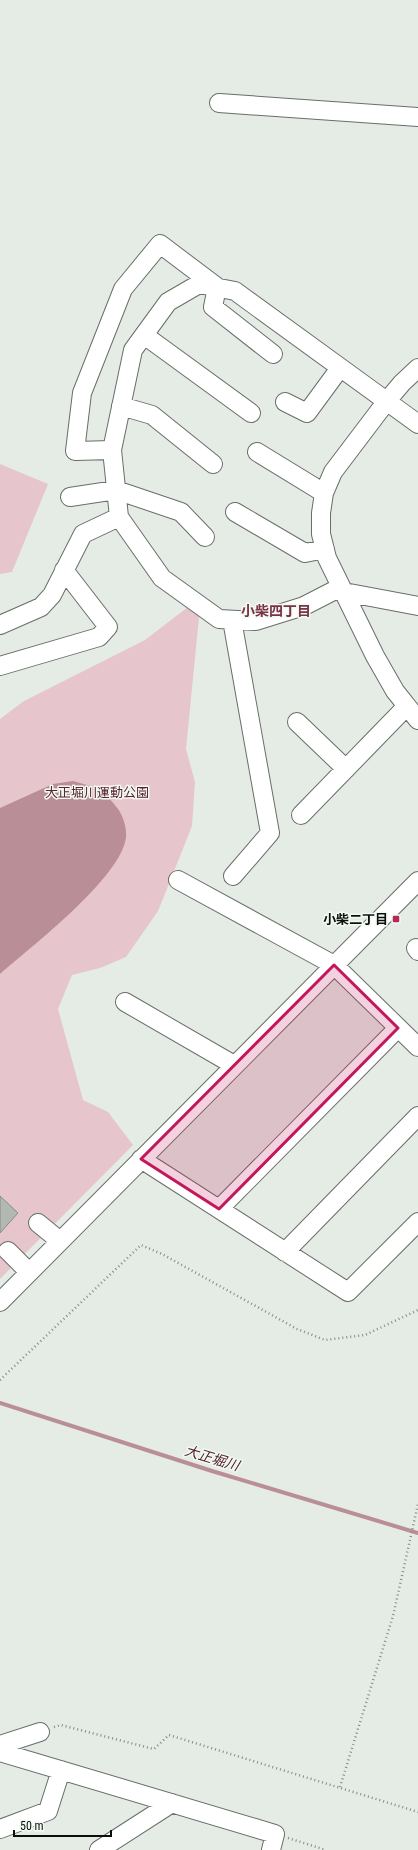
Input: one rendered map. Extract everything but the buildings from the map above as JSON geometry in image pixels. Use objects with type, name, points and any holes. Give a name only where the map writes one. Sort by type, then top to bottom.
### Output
[{"type":"street","points":[[219,103],[418,117]]},
{"type":"street","points":[[112,450],[75,451],[82,393],[123,289],[160,244],[217,287]]},
{"type":"street","points":[[418,424],[235,291],[199,284],[168,302],[133,350],[112,450],[119,517],[162,578],[219,619],[256,621],[304,606],[342,590],[418,606]]},
{"type":"street","points":[[217,287],[213,307],[273,354]]},
{"type":"street","points":[[144,335],[251,413]]},
{"type":"street","points":[[285,402],[307,413],[340,368]]},
{"type":"street","points":[[418,368],[402,383],[386,402],[333,472],[324,493],[321,513],[321,534],[327,558],[375,656],[395,690],[418,720]]},
{"type":"street","points":[[121,406],[152,415],[213,464]]},
{"type":"street","points":[[257,452],[324,493]]},
{"type":"street","points":[[70,497],[116,490],[181,512],[205,537]]},
{"type":"street","points":[[235,512],[305,553],[324,549]]},
{"type":"street","points":[[0,626],[41,607],[52,595],[83,534],[119,517]]},
{"type":"street","points":[[0,666],[99,637],[108,627],[64,570]]},
{"type":"street","points":[[232,620],[270,833],[233,876]]},
{"type":"street","points":[[301,815],[407,706]]},
{"type":"street","points":[[297,722],[346,769]]},
{"type":"street","points":[[178,880],[334,965],[418,1048]]},
{"type":"street","points":[[0,1302],[418,881]]},
{"type":"street","points":[[125,1002],[234,1065]]},
{"type":"street","points":[[219,1210],[398,1028]]},
{"type":"street","points":[[285,1252],[418,1116]]},
{"type":"street","points":[[141,1159],[348,1292],[418,1222]]},
{"type":"street","points":[[38,1223],[60,1241]]},
{"type":"street","points":[[8,1251],[29,1272]]},
{"type":"street","points":[[0,1745],[40,1732]]},
{"type":"street","points":[[0,1752],[172,1803],[273,1842]]},
{"type":"street","points":[[0,1828],[48,1811],[61,1770]]},
{"type":"street","points":[[99,1850],[172,1803]]},
{"type":"path","points":[[0,1380],[141,1245],[162,1254],[297,1329],[325,1340],[365,1335],[418,1310]]},
{"type":"path","points":[[340,1788],[393,1616],[418,1504]]},
{"type":"path","points":[[40,1732],[61,1725],[154,1749],[169,1735],[418,1812]]},
{"type":"path","points":[[273,1842],[326,1850]]},
{"type":"highlighted area","points":[[334,965],[398,1028],[219,1209],[141,1159]]},
{"type":"green space","points":[[0,464],[48,484],[12,572],[0,574]]},
{"type":"green space","name":"大正堀川運動公園","points":[[201,597],[186,749],[195,782],[192,826],[158,911],[126,957],[100,968],[72,975],[58,1009],[83,1100],[108,1112],[133,1145],[0,1279],[0,719],[24,701],[145,640]]},
{"type":"shaded area","points":[[73,781],[87,785],[104,794],[122,815],[126,830],[126,837],[121,853],[93,891],[0,974],[0,808],[53,784]]},
{"type":"waterway","name":"大正堀川","points":[[0,1403],[212,1471],[418,1533]]},
{"type":"place","name":"小柴二丁目","points":[[396,919]]},
{"type":"district","name":"小柴四丁目","points":[[276,611]]}]
